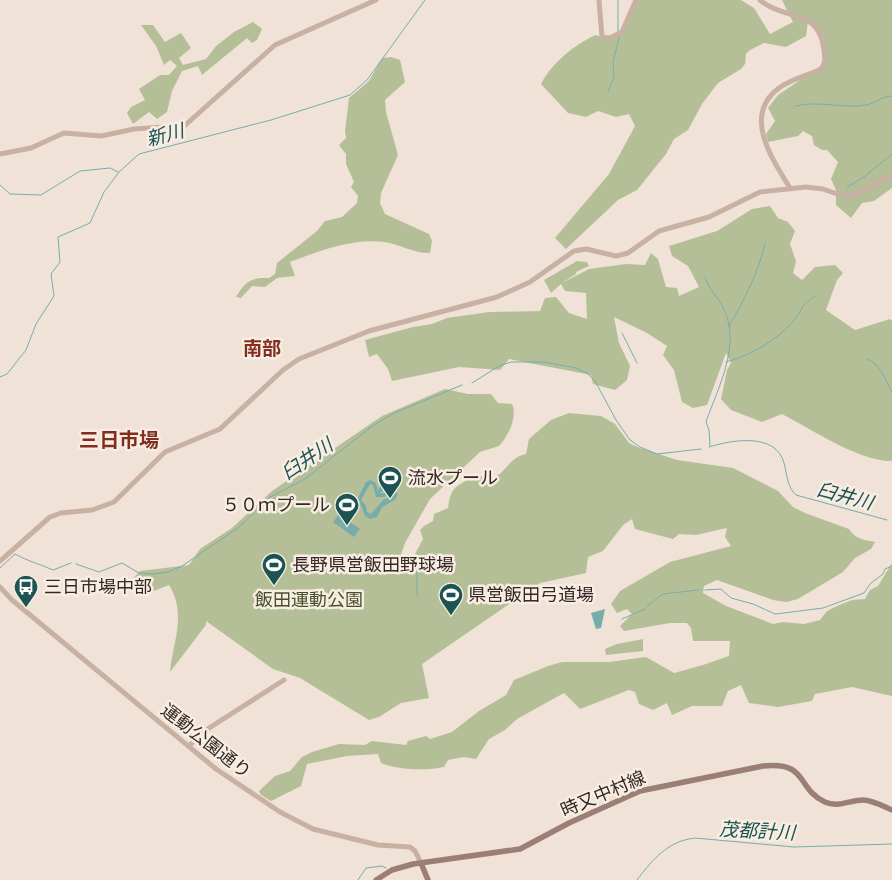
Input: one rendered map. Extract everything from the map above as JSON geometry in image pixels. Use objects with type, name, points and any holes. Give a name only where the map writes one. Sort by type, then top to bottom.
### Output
[{"type":"main road","name":"時又中村線","points":[[376,880],[401,867],[520,849],[569,823],[640,791],[763,766],[782,765],[794,770],[818,797],[828,803],[834,805],[863,800],[892,810]]},
{"type":"main road","points":[[421,863],[428,880]]},
{"type":"street","points":[[0,154],[31,148],[64,133],[101,136],[134,129],[177,126],[182,128],[268,49],[376,0]]},
{"type":"street","points":[[599,0],[602,37],[610,38],[622,32],[636,0]]},
{"type":"street","points":[[760,0],[808,20],[816,28],[823,42],[825,60],[821,69],[779,88],[763,106],[761,113],[765,143],[790,188]]},
{"type":"street","points":[[0,561],[50,517],[61,513],[92,510],[114,502],[165,452],[220,429],[283,370],[299,359],[369,331],[498,296],[530,282],[574,251],[586,249],[608,255],[622,255],[659,231],[709,217],[753,195],[790,188],[819,188],[844,196],[852,196],[892,176]]},
{"type":"street","name":"運動公園通り","points":[[0,586],[12,600],[229,778],[297,822],[312,829],[378,845],[410,847],[415,851],[421,863]]},
{"type":"street","points":[[189,746],[203,732],[284,680]]},
{"type":"green space","points":[[636,0],[741,0],[754,8],[770,34],[793,22],[782,0],[892,0],[892,188],[874,201],[862,203],[851,218],[836,205],[836,190],[831,179],[838,162],[827,150],[822,150],[814,145],[812,136],[803,131],[798,136],[768,142],[766,134],[775,121],[768,108],[778,95],[824,64],[823,42],[808,21],[806,36],[786,47],[764,43],[750,50],[746,54],[745,64],[741,69],[718,83],[702,104],[688,130],[674,139],[666,154],[637,190],[618,200],[566,249],[555,238],[609,174],[635,126],[629,114],[616,117],[598,111],[586,117],[568,113],[541,84],[557,62],[579,44],[595,35],[602,37],[618,35]]},
{"type":"green space","points":[[253,22],[262,29],[257,40],[252,43],[247,38],[202,75],[198,66],[182,71],[172,91],[167,112],[157,119],[149,112],[133,124],[127,113],[131,107],[145,100],[139,89],[160,75],[169,75],[177,66],[170,60],[164,65],[156,46],[141,25],[153,25],[165,42],[181,33],[191,48],[179,58],[183,65],[206,59],[216,46],[234,32]]},
{"type":"green space","points":[[391,57],[400,60],[405,82],[385,100],[386,112],[398,155],[381,193],[380,203],[385,214],[429,234],[432,241],[430,253],[372,241],[336,246],[290,262],[295,276],[277,278],[265,287],[252,286],[241,298],[236,297],[249,282],[258,278],[269,278],[275,274],[277,263],[317,231],[325,221],[342,217],[357,203],[358,196],[351,187],[354,182],[346,164],[346,154],[339,145],[346,138],[345,131],[349,98],[369,81],[382,58]]},
{"type":"green space","points":[[770,206],[778,218],[788,222],[795,231],[790,244],[796,261],[793,273],[802,280],[815,267],[835,265],[843,273],[837,280],[826,310],[855,330],[890,319],[892,321],[892,461],[879,460],[851,451],[782,414],[762,422],[731,410],[721,399],[727,370],[731,363],[726,353],[707,405],[693,408],[682,402],[674,370],[663,355],[667,346],[647,333],[614,317],[619,343],[630,366],[627,380],[615,390],[593,384],[591,375],[509,359],[500,370],[459,367],[392,381],[388,369],[377,354],[369,357],[365,340],[432,324],[447,318],[489,312],[540,311],[545,298],[556,297],[569,313],[587,319],[586,293],[565,291],[561,284],[551,293],[544,280],[577,261],[587,262],[589,266],[576,272],[576,274],[562,283],[589,269],[626,264],[645,265],[651,253],[658,259],[666,287],[677,288],[679,296],[699,287],[688,266],[672,256],[669,246],[717,231],[752,209]]},
{"type":"green space","name":"飯田運動公園","points":[[445,389],[468,394],[491,394],[498,403],[512,404],[514,409],[513,420],[509,432],[499,446],[480,452],[430,499],[405,543],[397,566],[416,573],[415,554],[423,539],[420,530],[433,521],[434,514],[448,508],[450,497],[459,485],[469,479],[475,480],[481,476],[489,478],[500,474],[513,460],[526,454],[529,439],[551,420],[569,413],[601,416],[615,424],[629,443],[677,460],[733,468],[778,491],[793,507],[849,529],[860,538],[875,542],[871,549],[855,558],[843,572],[798,599],[786,602],[773,600],[717,580],[704,586],[703,593],[726,606],[773,624],[783,622],[804,624],[820,620],[827,611],[837,606],[852,600],[865,599],[870,590],[878,586],[892,563],[892,696],[852,687],[815,694],[812,701],[778,707],[749,703],[741,685],[728,691],[722,706],[692,706],[672,715],[667,703],[653,710],[639,704],[635,692],[629,690],[580,709],[564,693],[517,719],[505,730],[489,739],[476,759],[464,757],[448,760],[444,767],[421,769],[395,767],[381,763],[378,754],[347,756],[307,764],[301,786],[271,801],[261,795],[259,791],[275,776],[290,771],[302,757],[312,752],[339,744],[365,745],[372,741],[406,745],[408,741],[426,736],[430,739],[452,732],[479,711],[506,695],[514,680],[548,666],[562,662],[609,662],[646,657],[674,673],[729,656],[730,641],[693,641],[691,628],[687,623],[670,623],[624,631],[620,626],[632,614],[627,609],[617,613],[611,604],[620,591],[670,562],[731,546],[725,537],[727,528],[696,535],[679,534],[673,539],[635,529],[632,519],[623,525],[603,551],[588,557],[586,573],[540,583],[422,664],[429,698],[401,703],[379,717],[369,720],[300,678],[273,669],[206,621],[206,625],[170,672],[177,628],[177,606],[169,585],[149,593],[128,584],[140,571],[189,565],[200,549],[232,528],[272,491],[382,416]]},
{"type":"green space","points":[[643,639],[643,651],[606,655],[605,649],[617,644]]},
{"type":"water","name":"流水プール","points":[[370,480],[376,483],[378,491],[382,480],[389,485],[380,493],[385,493],[390,489],[398,494],[395,500],[382,507],[377,517],[370,519],[365,516],[358,498],[366,482]],"holes":[[[370,484],[373,485],[376,497],[384,497],[391,492],[394,495],[383,500],[371,514],[367,512],[366,506],[361,500]]]},
{"type":"water","name":"５０ｍプール","points":[[339,514],[360,529],[354,537],[333,522]]},
{"type":"water","points":[[605,609],[601,628],[596,629],[591,613]]},
{"type":"waterway","name":"新川","points":[[0,377],[7,374],[26,350],[36,324],[54,296],[51,274],[60,262],[58,237],[90,223],[104,192],[119,172],[139,154],[271,120],[350,95],[367,80],[425,0]]},
{"type":"waterway","points":[[618,0],[618,32]]},
{"type":"waterway","points":[[608,92],[614,77],[613,62],[619,38]]},
{"type":"waterway","points":[[796,106],[804,104],[858,106],[892,96]]},
{"type":"waterway","points":[[847,187],[864,177],[892,154]]},
{"type":"waterway","points":[[0,185],[10,194],[41,195],[80,171],[110,168],[118,172]]},
{"type":"waterway","points":[[729,326],[759,266],[765,244]]},
{"type":"waterway","points":[[705,277],[723,307],[728,321],[730,336],[726,366],[706,422],[709,430],[710,446]]},
{"type":"waterway","points":[[726,362],[764,346],[788,327],[804,305],[815,296]]},
{"type":"waterway","points":[[622,333],[637,363]]},
{"type":"waterway","points":[[867,359],[876,365],[892,392]]},
{"type":"waterway","name":"臼井川","points":[[472,383],[499,366],[511,362],[544,362],[576,368],[587,373],[595,381],[616,420],[630,440],[640,447],[657,454],[701,449]]},
{"type":"waterway","name":"臼井川","points":[[76,564],[99,572],[122,563],[139,573],[153,574],[168,572],[182,566],[238,528],[270,497],[305,479],[371,427],[392,414],[462,385]]},
{"type":"waterway","name":"臼井川","points":[[709,447],[729,442],[763,442],[772,446],[779,453],[784,463],[789,484],[796,495],[887,520]]},
{"type":"waterway","points":[[0,568],[15,554],[53,570],[71,563]]},
{"type":"waterway","points":[[705,590],[721,589],[731,598],[753,604],[775,614],[823,608],[864,593],[870,584],[883,574],[885,569],[892,566]]},
{"type":"waterway","points":[[417,568],[417,596]]},
{"type":"waterway","points":[[647,606],[663,594],[698,590]]},
{"type":"waterway","points":[[622,619],[645,609]]},
{"type":"waterway","name":"茂都計川","points":[[637,880],[662,852],[677,843],[695,838],[794,847],[892,844]]},
{"type":"waterway","points":[[358,880],[366,868],[382,866],[386,868]]},
{"type":"place","name":"流水プール","points":[[390,499]]},
{"type":"place","name":"５０ｍプール","points":[[347,526]]},
{"type":"place","name":"長野県営飯田野球場","points":[[274,586]]},
{"type":"place","name":"三日市場中部","points":[[26,608]]},
{"type":"place","name":"県営飯田弓道場","points":[[451,616]]},
{"type":"district","name":"南部","points":[[262,348]]},
{"type":"district","name":"三日市場","points":[[119,440]]}]
